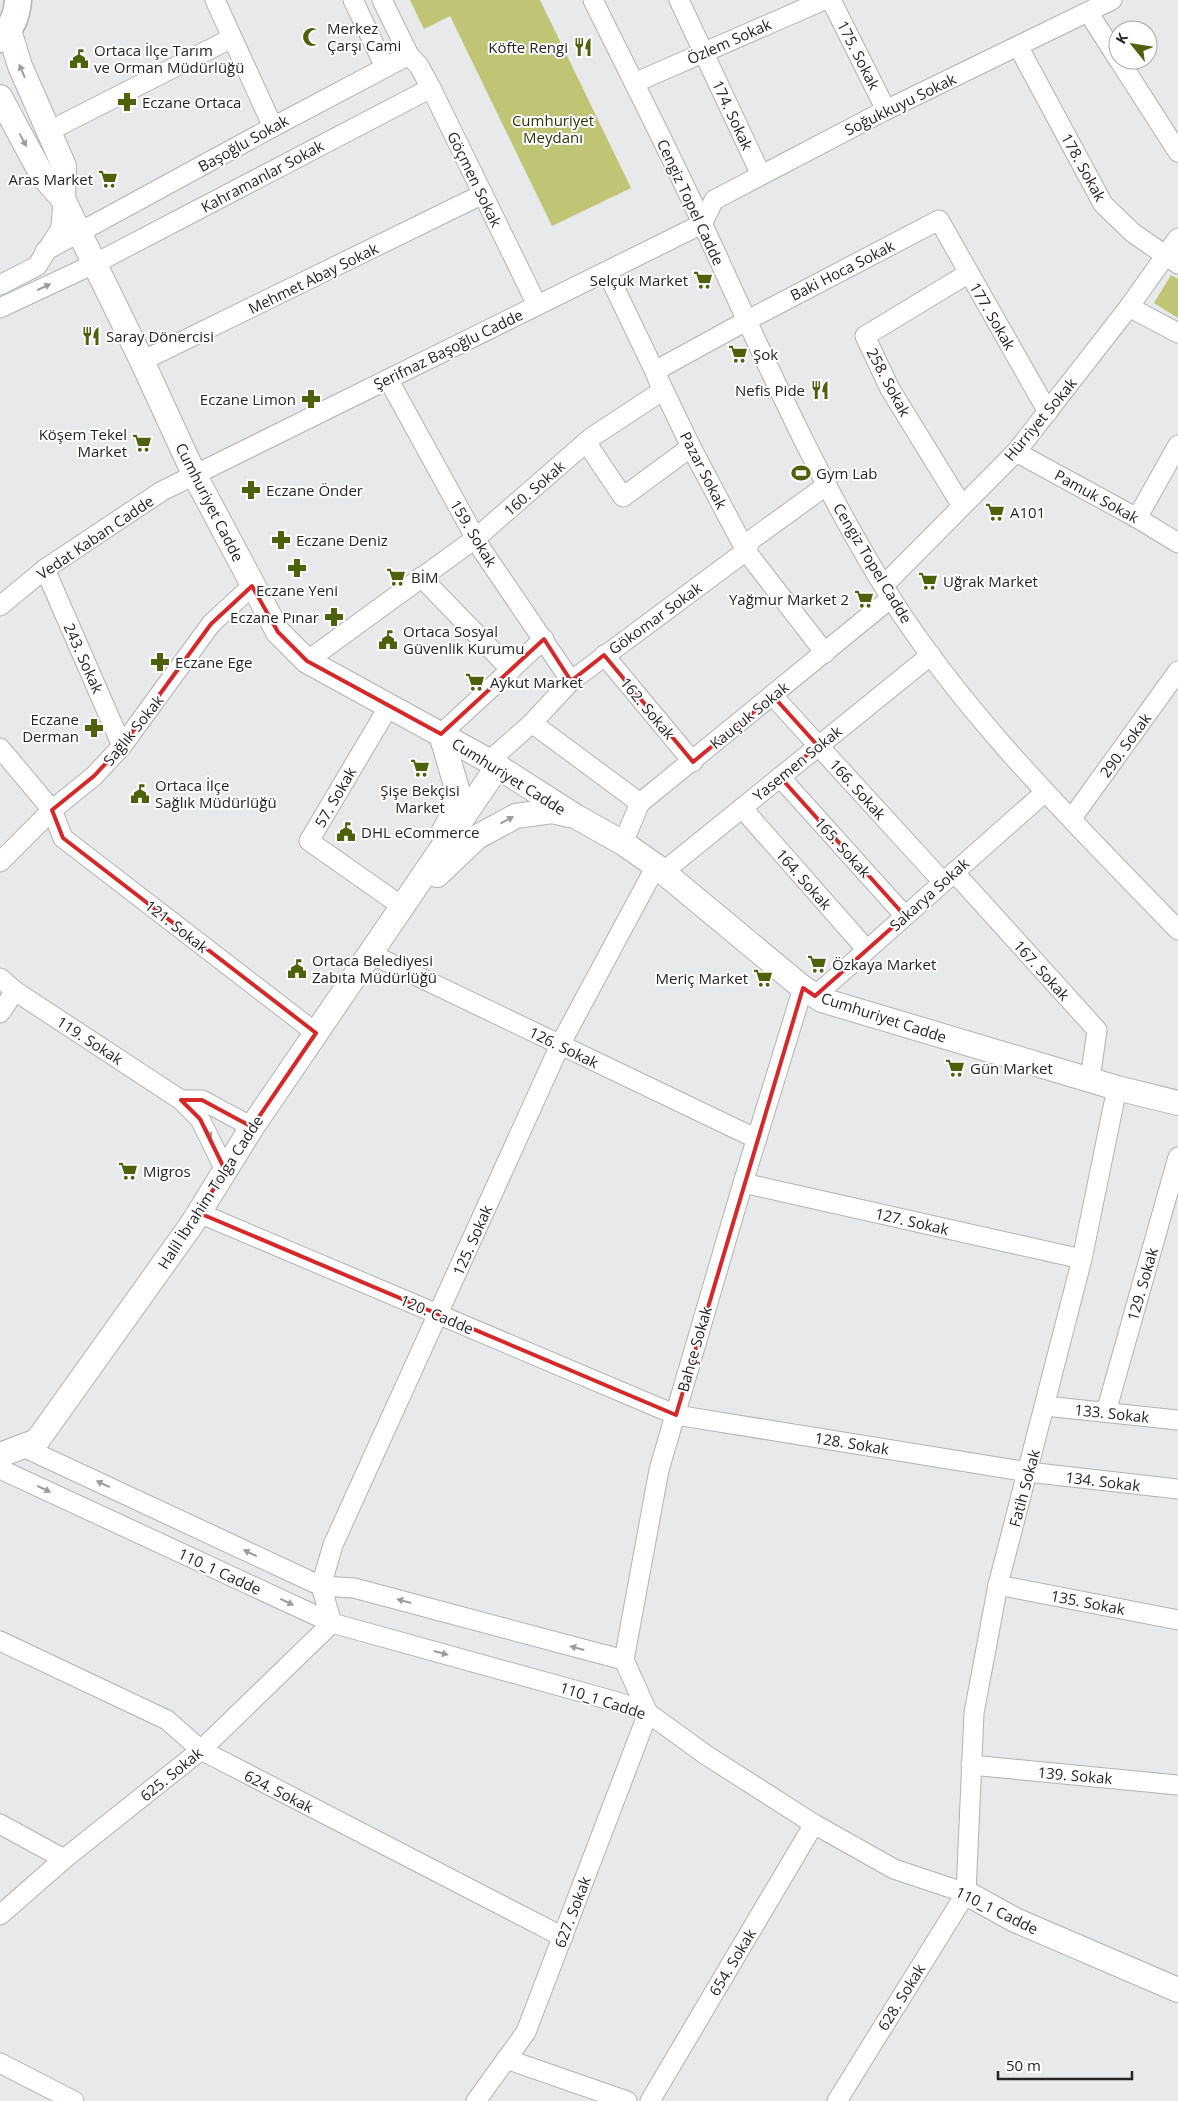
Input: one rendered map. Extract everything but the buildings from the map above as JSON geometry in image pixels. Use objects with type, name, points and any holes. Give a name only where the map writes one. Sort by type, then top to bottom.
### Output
[{"type":"main road","points":[[4,35],[14,20],[18,0]]},
{"type":"street","points":[[215,0],[272,126]]},
{"type":"street","points":[[353,0],[385,67]]},
{"type":"street","name":"Göçmen Sokak","points":[[382,0],[409,54],[419,66],[431,88],[537,305]]},
{"type":"street","name":"Cengiz Topel Cadde","points":[[593,0],[827,485],[888,591],[931,655],[974,710],[1044,793],[1072,818],[1178,930]]},
{"type":"street","name":"174. Sokak","points":[[679,0],[761,175]]},
{"type":"street","name":"Özlem Sokak","points":[[634,83],[824,0]]},
{"type":"street","name":"175. Sokak","points":[[831,0],[886,110]]},
{"type":"street","name":"Soğukkuyu Sokak","points":[[702,224],[714,200],[886,110],[1112,0]]},
{"type":"street","points":[[1088,12],[1108,44]]},
{"type":"street","name":"Cumhuriyet Cadde","points":[[4,35],[20,66],[64,166],[63,199]]},
{"type":"street","points":[[49,131],[232,38]]},
{"type":"street","name":"178. Sokak","points":[[1018,46],[1103,204],[1133,233],[1171,260]]},
{"type":"street","name":"Başoğlu Sokak","points":[[45,251],[272,126],[409,54]]},
{"type":"street","points":[[1125,70],[1178,152]]},
{"type":"street","name":"Kahramanlar Sokak","points":[[0,308],[94,264],[431,88]]},
{"type":"street","name":"Cumhuriyet Cadde","points":[[0,97],[42,175],[63,199],[78,234],[142,362],[194,474],[252,586],[278,632],[307,661],[494,764],[575,816],[623,844],[659,869],[809,992],[822,1000],[1117,1088],[1178,1103]]},
{"type":"street","name":"Mehmet Abay Sokak","points":[[142,362],[483,194]]},
{"type":"street","points":[[0,284],[37,266],[61,228],[63,199]]},
{"type":"street","name":"177. Sokak","points":[[939,220],[1048,412]]},
{"type":"street","name":"Baki Hoca Sokak","points":[[746,320],[939,220]]},
{"type":"street","name":"Şerifnaz Başoğlu Cadde","points":[[194,474],[702,224]]},
{"type":"street","name":"Hürriyet Sokak","points":[[888,591],[962,506],[1016,452],[1129,308],[1171,260],[1178,238]]},
{"type":"street","name":"Pazar Sokak","points":[[607,272],[691,447],[746,551],[825,653]]},
{"type":"street","name":"258. Sokak","points":[[962,506],[890,389],[865,336],[969,273]]},
{"type":"street","points":[[1129,308],[1178,334]]},
{"type":"street","points":[[655,371],[746,320]]},
{"type":"street","name":"160. Sokak","points":[[307,661],[476,538],[586,442],[662,390],[655,371]]},
{"type":"street","name":"159. Sokak","points":[[388,380],[476,538],[571,681]]},
{"type":"street","points":[[586,442],[623,497],[691,447]]},
{"type":"street","points":[[1137,518],[1178,445]]},
{"type":"street","name":"Pamuk Sokak","points":[[1016,452],[1137,518],[1178,543]]},
{"type":"street","name":"Vedat Kaban Cadde","points":[[0,606],[45,569],[162,491],[194,474]]},
{"type":"street","name":"Gökomar Sokak","points":[[494,764],[571,681],[746,551],[750,540],[827,485]]},
{"type":"street","name":"243. Sokak","points":[[45,569],[122,746]]},
{"type":"street","points":[[421,577],[511,670]]},
{"type":"street","name":"Sağlık Sokak","points":[[0,862],[52,810],[94,776],[122,746],[211,624],[252,586]]},
{"type":"street","name":"Kauçuk Sokak","points":[[623,844],[640,803],[693,762],[825,653],[888,591]]},
{"type":"street","points":[[403,907],[450,820],[457,788],[441,734],[544,640]]},
{"type":"street","name":"162. Sokak","points":[[604,655],[693,762]]},
{"type":"street","name":"Yasemen Sokak","points":[[659,869],[742,808],[931,655]]},
{"type":"street","name":"290. Sokak","points":[[1072,818],[1178,671]]},
{"type":"street","name":"166. Sokak","points":[[773,696],[818,746],[949,877]]},
{"type":"street","name":"57. Sokak","points":[[389,706],[309,841],[403,907]]},
{"type":"street","points":[[532,723],[640,803]]},
{"type":"street","name":"121. Sokak","points":[[0,748],[52,810],[63,838],[316,1033]]},
{"type":"street","points":[[403,907],[494,764]]},
{"type":"street","name":"165. Sokak","points":[[780,777],[905,916]]},
{"type":"street","name":"Sakarya Sokak","points":[[809,992],[867,950],[1044,793]]},
{"type":"street","name":"164. Sokak","points":[[742,808],[867,950]]},
{"type":"street","points":[[403,907],[476,837],[516,816],[552,810],[575,816]]},
{"type":"street","name":"125. Sokak","points":[[321,1586],[333,1545],[560,1045],[659,869]]},
{"type":"street","name":"167. Sokak","points":[[949,877],[1096,1030],[1090,1080]]},
{"type":"street","name":"Halil İbrahim Tolga Cadde","points":[[0,1456],[37,1441],[199,1213],[252,1127],[403,907]]},
{"type":"street","name":"126. Sokak","points":[[371,954],[757,1139]]},
{"type":"street","name":"119. Sokak","points":[[0,978],[15,991],[181,1100],[200,1119],[225,1170]]},
{"type":"street","points":[[0,1013],[15,991]]},
{"type":"street","name":"Bahçe Sokak","points":[[624,1660],[659,1470],[743,1183],[809,992]]},
{"type":"street","name":"Fatih Sokak","points":[[966,1893],[974,1713],[998,1585],[1082,1259],[1117,1088]]},
{"type":"street","points":[[181,1100],[202,1100],[252,1127]]},
{"type":"street","name":"129. Sokak","points":[[1106,1412],[1178,1157]]},
{"type":"street","name":"127. Sokak","points":[[743,1183],[1082,1259]]},
{"type":"street","name":"120. Cadde","points":[[199,1213],[676,1415]]},
{"type":"street","name":"133. Sokak","points":[[1045,1406],[1178,1420]]},
{"type":"street","name":"128. Sokak","points":[[676,1415],[1028,1472]]},
{"type":"street","name":"110_1 Cadde","points":[[23,1447],[321,1586],[354,1588],[624,1660]]},
{"type":"street","name":"110_1 Cadde","points":[[0,1469],[332,1623],[621,1703],[648,1713],[706,1755],[814,1824],[894,1869],[966,1893],[1015,1920],[1178,1990]]},
{"type":"street","name":"134. Sokak","points":[[1028,1472],[1178,1489]]},
{"type":"street","name":"135. Sokak","points":[[998,1585],[1178,1620]]},
{"type":"street","points":[[321,1586],[332,1623]]},
{"type":"street","name":"625. Sokak","points":[[0,1915],[64,1859],[201,1750],[332,1623]]},
{"type":"street","name":"624. Sokak","points":[[0,1641],[167,1720],[201,1750],[563,1936]]},
{"type":"street","points":[[624,1660],[648,1713]]},
{"type":"street","name":"627. Sokak","points":[[476,2101],[526,2032],[648,1713]]},
{"type":"street","name":"139. Sokak","points":[[971,1765],[1178,1785]]},
{"type":"street","points":[[0,1824],[64,1859]]},
{"type":"street","name":"654. Sokak","points":[[650,2101],[814,1824]]},
{"type":"street","name":"628. Sokak","points":[[837,2101],[966,1893]]},
{"type":"street","points":[[506,2060],[627,2101]]},
{"type":"street","points":[[0,2063],[74,2101]]},
{"type":"highlighted area","points":[[252,586],[278,632],[307,661],[441,734],[544,639],[571,681],[604,655],[693,762],[773,696],[818,746],[780,777],[905,916],[815,996],[803,988],[676,1415],[199,1213],[225,1170],[200,1119],[181,1100],[202,1100],[252,1127],[316,1033],[63,838],[52,810],[94,776],[122,746],[211,624]]},
{"type":"green space","name":"Cumhuriyet Meydanı","points":[[410,0],[540,0],[631,188],[552,226],[450,16],[424,29]]},
{"type":"green space","points":[[1171,275],[1178,279],[1178,318],[1154,303]]},
{"type":"place","name":"Merkez Çarşı Cami","points":[[312,37]]},
{"type":"place","name":"Köfte Rengi","points":[[583,47]]},
{"type":"place","name":"Ortaca İlçe Tarım ve Orman Müdürlüğü","points":[[79,59]]},
{"type":"place","name":"Eczane Ortaca","points":[[127,102]]},
{"type":"place","name":"Aras Market","points":[[108,179]]},
{"type":"place","name":"Selçuk Market","points":[[703,280]]},
{"type":"place","name":"Saray Dönercisi","points":[[91,336]]},
{"type":"place","name":"Şok","points":[[738,354]]},
{"type":"place","name":"Nefis Pide","points":[[820,390]]},
{"type":"place","name":"Eczane Limon","points":[[311,399]]},
{"type":"place","name":"Köşem Tekel Market","points":[[142,443]]},
{"type":"place","name":"Gym Lab","points":[[801,473]]},
{"type":"place","name":"Eczane Önder","points":[[251,490]]},
{"type":"place","name":"A101","points":[[995,512]]},
{"type":"place","name":"Eczane Deniz","points":[[281,540]]},
{"type":"place","name":"Eczane Yeni","points":[[297,568]]},
{"type":"place","name":"BİM","points":[[396,577]]},
{"type":"place","name":"Uğrak Market","points":[[928,581]]},
{"type":"place","name":"Yağmur Market 2","points":[[864,599]]},
{"type":"place","name":"Eczane Pınar","points":[[334,617]]},
{"type":"place","name":"Ortaca Sosyal Güvenlik Kurumu","points":[[388,640]]},
{"type":"place","name":"Eczane Ege","points":[[160,662]]},
{"type":"place","name":"Aykut Market","points":[[475,682]]},
{"type":"place","name":"Eczane Derman","points":[[94,728]]},
{"type":"place","name":"Şişe Bekçisi Market","points":[[420,768]]},
{"type":"place","name":"Ortaca İlçe Sağlık Müdürlüğü","points":[[140,794]]},
{"type":"place","name":"DHL eCommerce","points":[[346,832]]},
{"type":"place","name":"Özkaya Market","points":[[817,964]]},
{"type":"place","name":"Ortaca Belediyesi Zabıta Müdürlüğü","points":[[297,969]]},
{"type":"place","name":"Meriç Market","points":[[763,978]]},
{"type":"place","name":"Gün Market","points":[[955,1068]]},
{"type":"place","name":"Migros","points":[[128,1171]]}]
